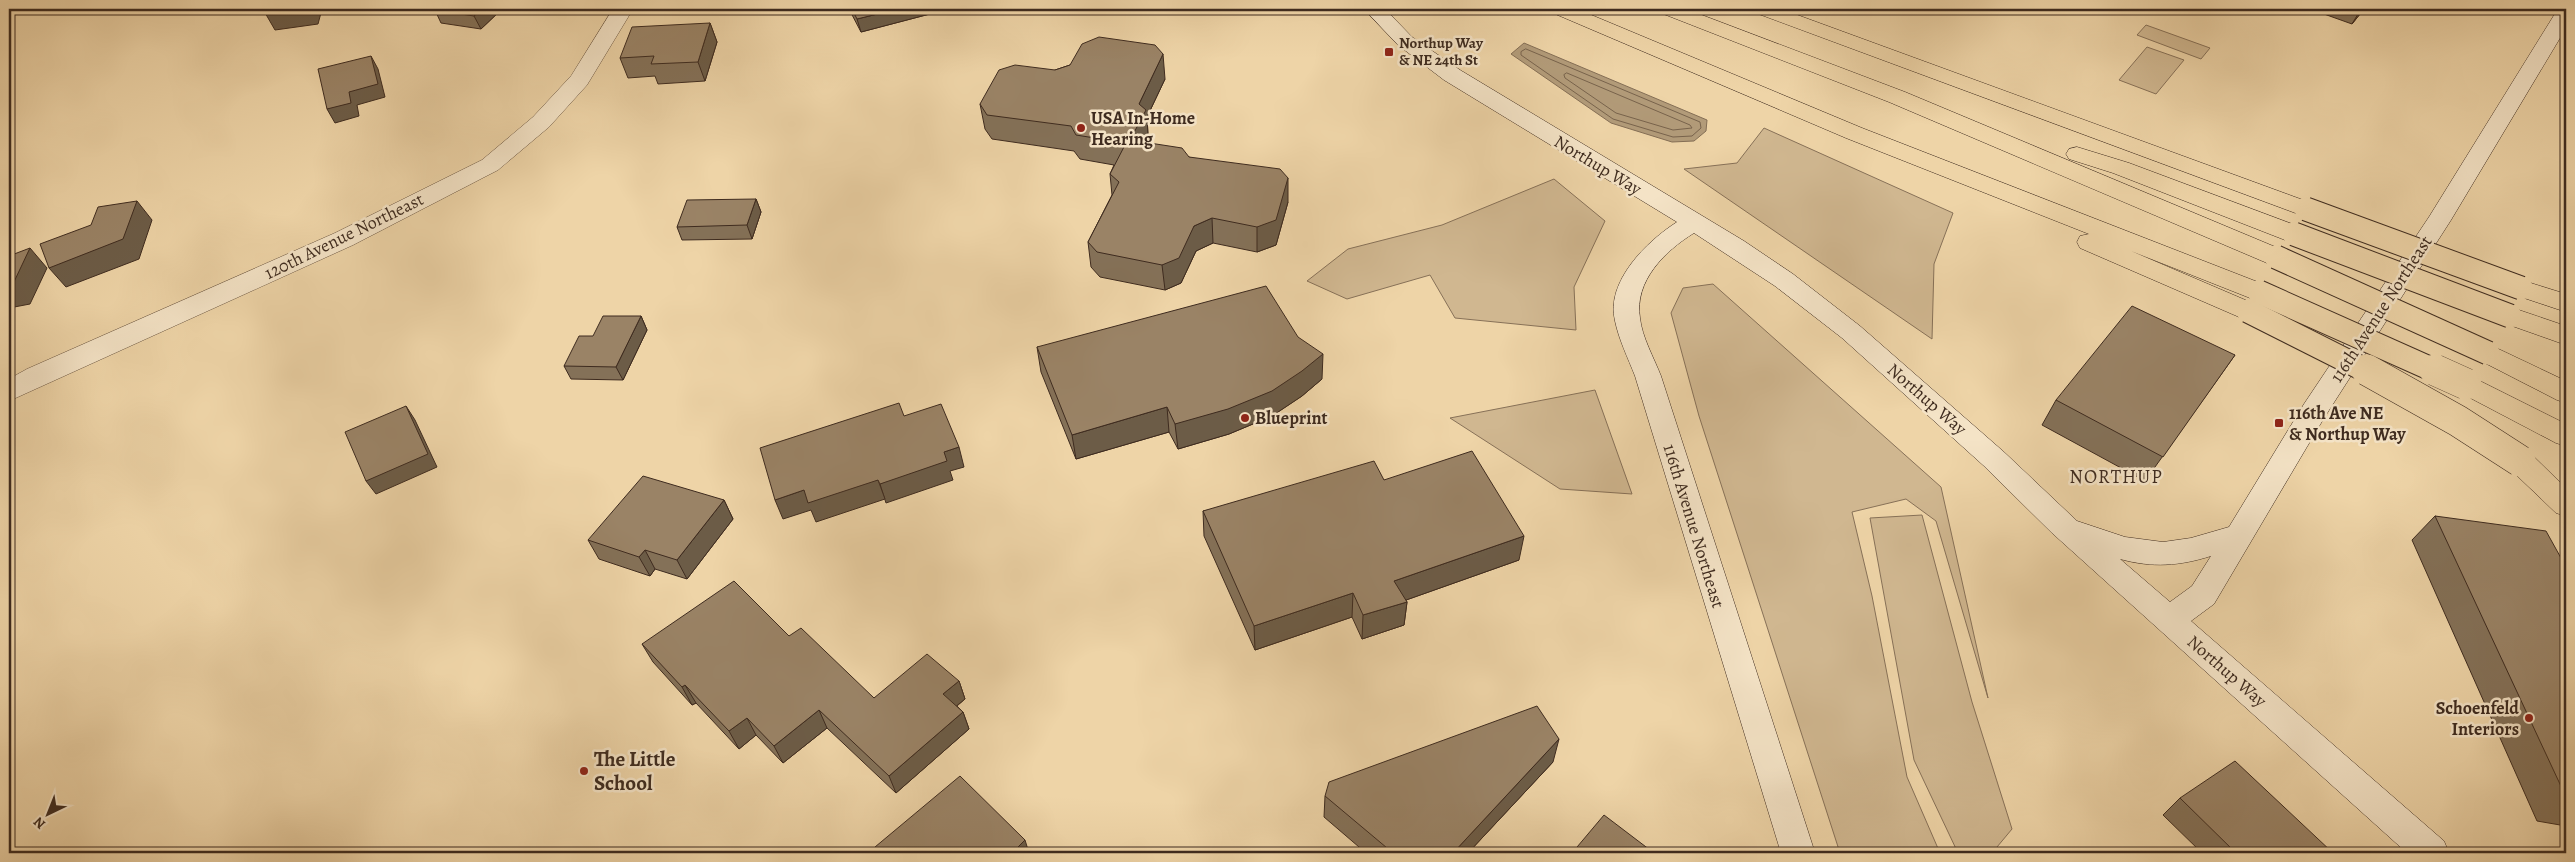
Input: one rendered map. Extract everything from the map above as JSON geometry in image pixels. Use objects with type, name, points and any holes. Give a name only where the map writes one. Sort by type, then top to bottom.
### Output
[{"type":"highway","points":[[1560,9],[2254,302],[2466,384],[2566,436]]},
{"type":"highway","points":[[1668,9],[1897,97],[2119,178],[2294,234],[2566,336]]},
{"type":"highway","points":[[1763,9],[2116,140],[2566,303]]},
{"type":"highway","points":[[2119,178],[2276,256],[2488,353],[2566,393]]},
{"type":"highway","points":[[2254,302],[2458,421],[2520,461],[2566,505]]},
{"type":"main road","name":"120th Avenue Northeast","points":[[9,391],[36,376],[344,239],[490,165],[541,122],[579,80],[623,9]]},
{"type":"main road","name":"Northup Way","points":[[1374,9],[1405,41],[1452,75],[1694,222],[1784,280],[1851,332],[1994,459],[2062,525],[2432,853]]},
{"type":"main road","name":"116th Avenue Northeast","points":[[2169,620],[2203,595],[2314,411],[2439,220],[2566,12]]},
{"type":"main road","name":"116th Avenue Northeast","points":[[1694,222],[1664,241],[1632,282],[1626,300],[1627,320],[1648,376],[1798,853]]},
{"type":"main road","points":[[2062,525],[2122,548],[2159,554],[2185,552],[2238,536]]},
{"type":"shaded area","points":[[2146,25],[2210,48],[2201,59],[2137,35]]},
{"type":"shaded area","points":[[2147,47],[2184,60],[2156,94],[2119,80]]},
{"type":"shaded area","points":[[1764,128],[1953,213],[1934,264],[1932,339],[1684,169],[1737,163]]},
{"type":"shaded area","points":[[1554,179],[1605,221],[1574,287],[1576,330],[1455,318],[1430,275],[1347,299],[1307,281],[1348,249],[1442,225]]},
{"type":"shaded area","points":[[1713,284],[1941,487],[1988,698],[1936,521],[1906,499],[1852,512],[1872,596],[1907,777],[1940,853],[1840,853],[1699,416],[1671,313],[1683,288]]},
{"type":"shaded area","points":[[1595,390],[1632,494],[1560,489],[1450,418]]},
{"type":"shaded area","points":[[1922,515],[1972,702],[2012,829],[1992,853],[1958,853],[1914,760],[1870,518]]},
{"type":"water","points":[[1524,43],[1707,120],[1706,131],[1694,141],[1672,142],[1611,123],[1511,54]]},
{"type":"building","points":[[482,9],[474,16],[435,10]]},
{"type":"building","points":[[852,9],[898,9],[857,19]]},
{"type":"building","points":[[710,23],[698,62],[651,64],[654,56],[620,58],[632,27]]},
{"type":"building","points":[[1099,37],[1155,45],[1163,54],[1139,104],[1146,110],[1130,140],[1182,148],[1189,157],[1280,169],[1288,178],[1276,220],[1257,227],[1212,218],[1194,226],[1179,258],[1162,265],[1097,252],[1088,242],[1119,182],[1110,174],[1126,143],[1076,135],[1071,126],[987,115],[980,104],[999,70],[1015,65],[1055,70],[1070,65],[1082,44]]},
{"type":"building","points":[[371,56],[378,84],[349,92],[351,103],[327,109],[318,69]]},
{"type":"building","points":[[756,199],[747,225],[677,227],[687,200]]},
{"type":"building","points":[[137,201],[123,239],[49,268],[40,244],[91,225],[98,207]]},
{"type":"building","points":[[30,248],[13,284],[9,285],[9,256]]},
{"type":"building","points":[[1266,286],[1298,337],[1323,354],[1302,371],[1272,391],[1228,409],[1175,424],[1167,407],[1072,435],[1037,347]]},
{"type":"building","points":[[2132,306],[2235,355],[2163,457],[2056,400]]},
{"type":"building","points":[[603,316],[641,316],[616,367],[564,366],[579,336],[593,336]]},
{"type":"building","points":[[899,403],[904,416],[941,404],[959,447],[944,452],[947,461],[880,484],[878,480],[808,503],[804,490],[775,500],[760,448]]},
{"type":"building","points":[[406,406],[428,454],[366,481],[345,432]]},
{"type":"building","points":[[1472,451],[1524,536],[1394,581],[1407,602],[1363,615],[1353,593],[1254,626],[1203,511],[1374,461],[1384,480]]},
{"type":"building","points":[[643,476],[724,500],[677,560],[645,550],[639,557],[588,540]]},
{"type":"building","points":[[2435,516],[2546,531],[2566,567],[2566,797]]},
{"type":"building","points":[[734,581],[789,636],[801,628],[874,698],[927,654],[959,681],[943,694],[963,712],[889,776],[819,710],[774,746],[747,718],[729,731],[685,685],[682,687],[642,644]]},
{"type":"building","points":[[1537,706],[1559,739],[1453,853],[1393,853],[1325,796],[1329,782]]},
{"type":"building","points":[[2235,761],[2333,853],[2236,853],[2180,798]]},
{"type":"building","points":[[960,776],[1025,840],[1018,847],[1024,853],[881,853],[875,847]]},
{"type":"building","points":[[1604,815],[1654,853],[1572,853]]},
{"type":"place","name":"Northup Way & NE 24th St","points":[[1389,52]]},
{"type":"place","name":"USA In-Home Hearing","points":[[1081,128]]},
{"type":"place","name":"Blueprint","points":[[1245,418]]},
{"type":"place","name":"116th Ave NE & Northup Way","points":[[2279,423]]},
{"type":"place","name":"Schoenfeld Interiors","points":[[2529,718]]},
{"type":"place","name":"The Little School","points":[[584,771]]},
{"type":"district","name":"NORTHUP","points":[[2116,476]]}]
